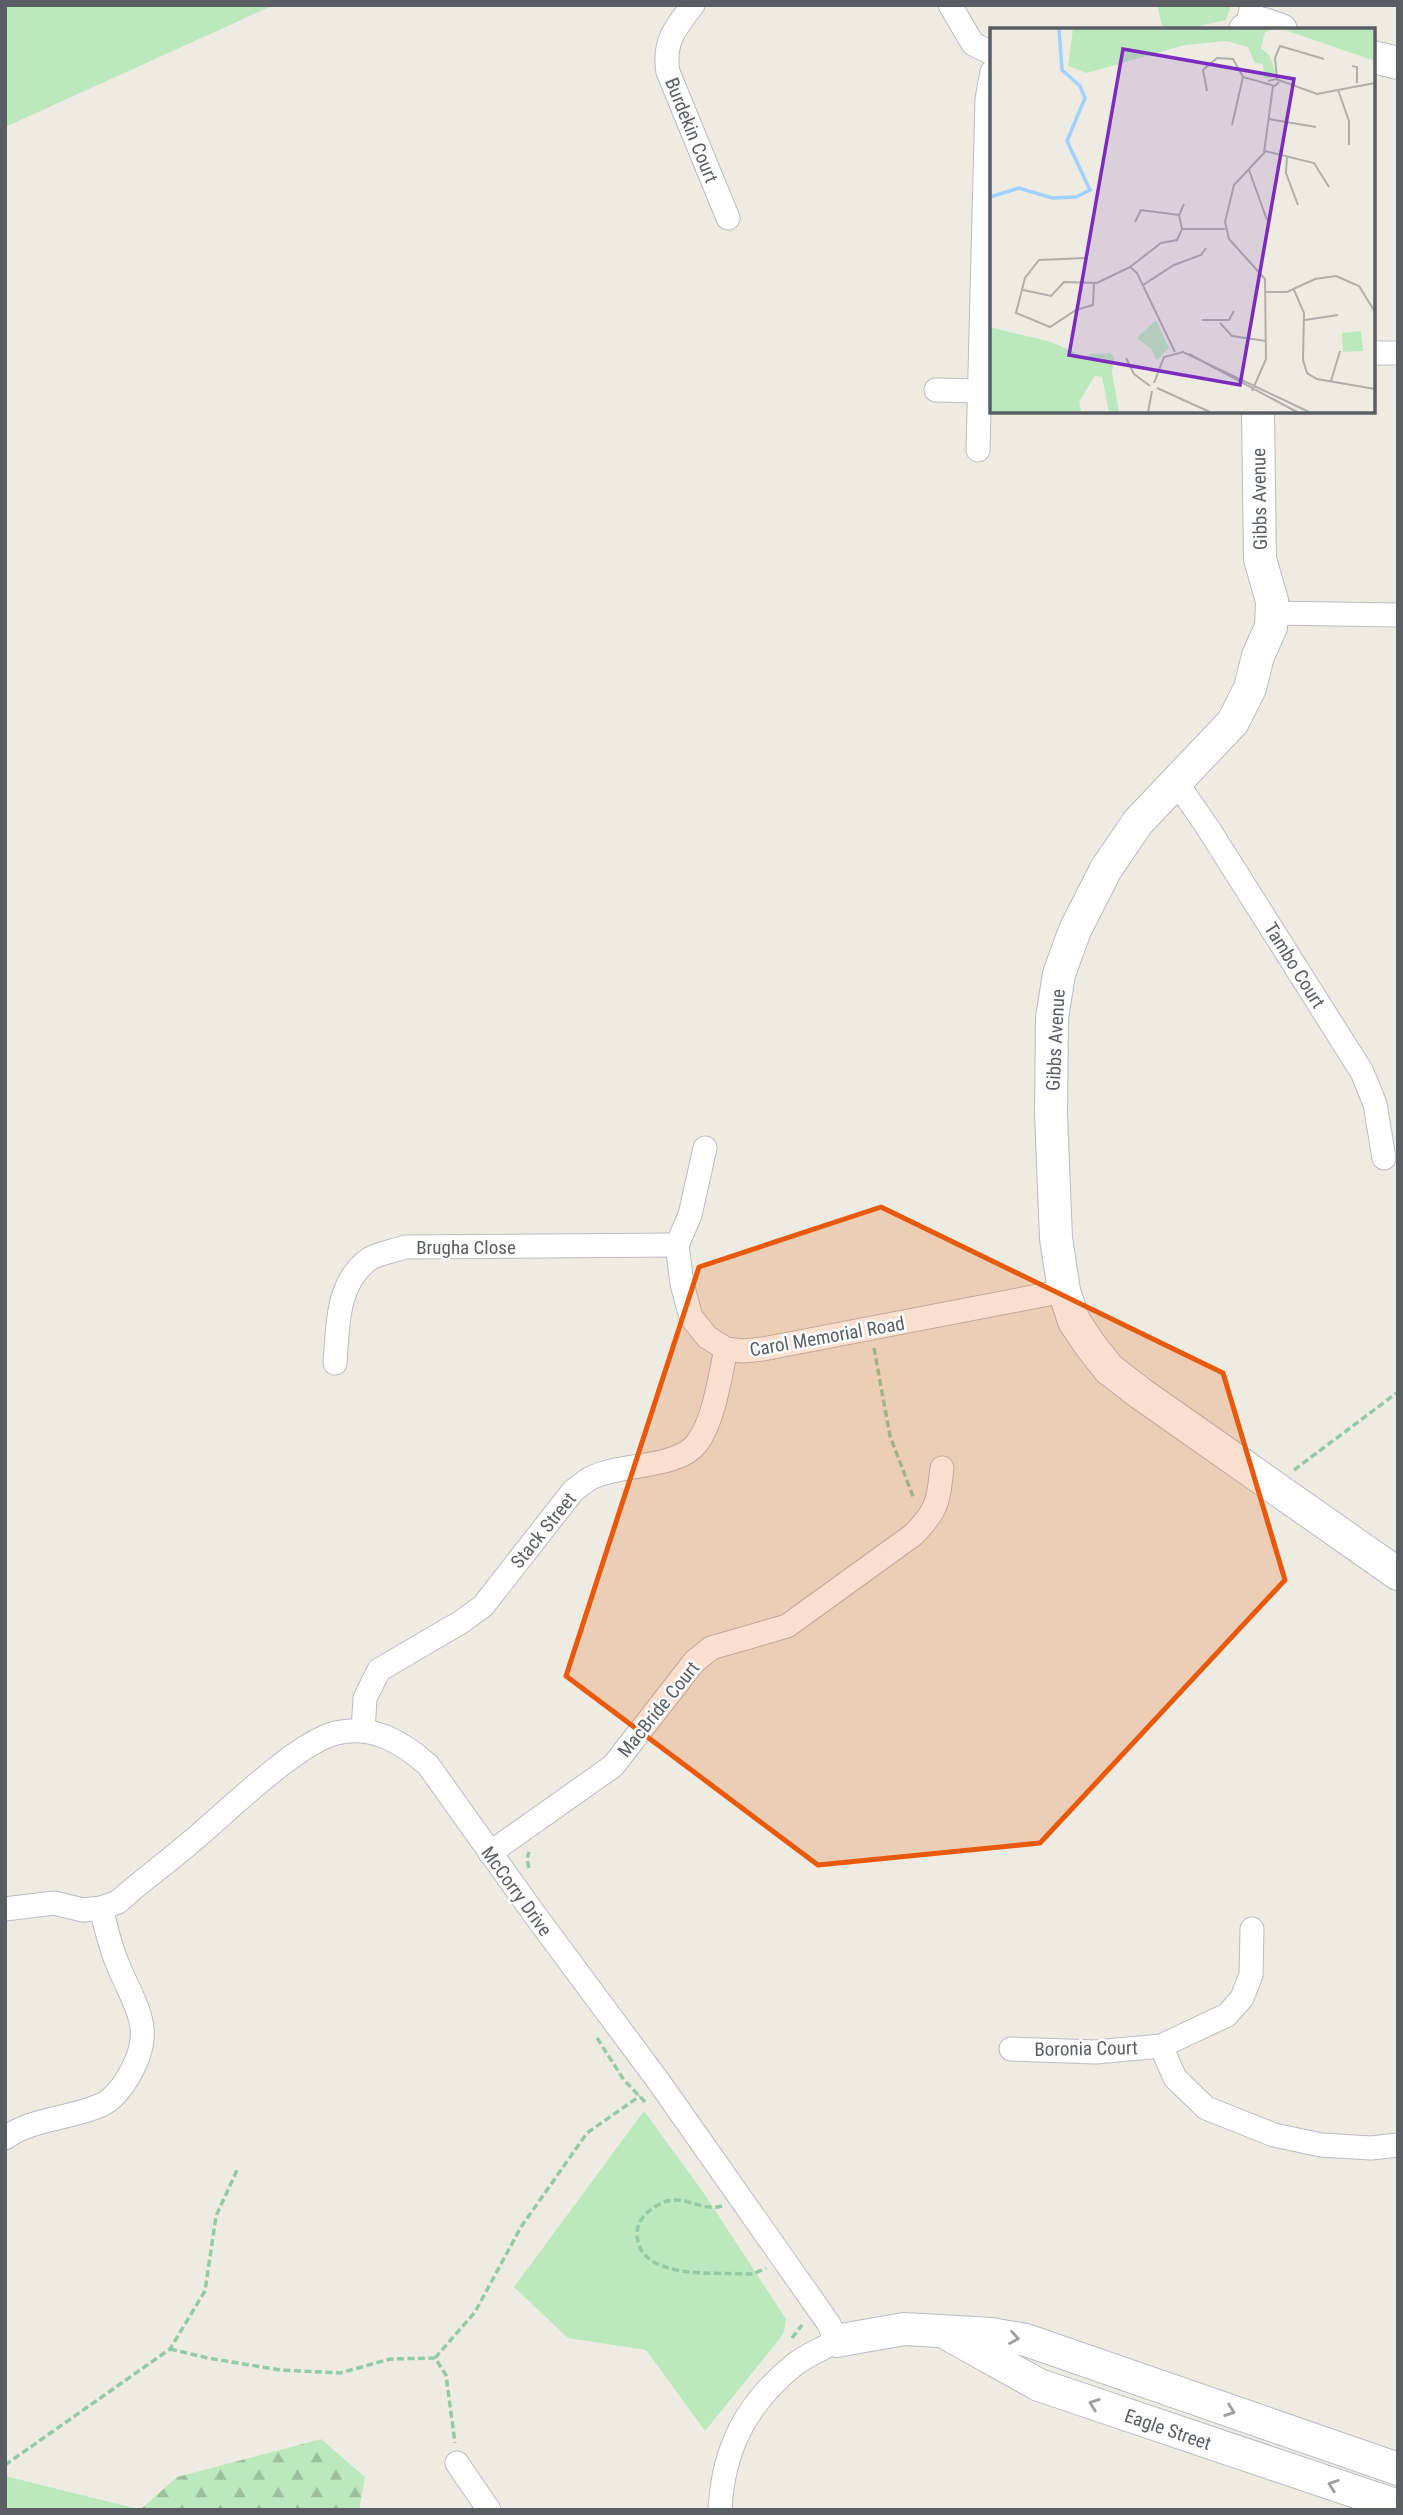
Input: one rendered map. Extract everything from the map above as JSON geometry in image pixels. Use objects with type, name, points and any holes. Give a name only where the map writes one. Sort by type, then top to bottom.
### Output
[{"type":"street","name":"Burdekin Court","points":[[693,5],[668,40],[665,57],[668,72],[728,218]]},
{"type":"street","points":[[950,5],[973,44],[990,52]]},
{"type":"street","points":[[1375,57],[1398,63]]},
{"type":"street","points":[[978,450],[990,86]]},
{"type":"street","points":[[1375,353],[1398,353]]},
{"type":"street","points":[[936,390],[980,391]]},
{"type":"street","name":"Gibbs Avenue","points":[[1258,413],[1260,559],[1272,601],[1271,627],[1258,656],[1250,688],[1233,722],[1138,822],[1106,869],[1074,930],[1059,974],[1052,1018],[1051,1114],[1056,1238],[1064,1291],[1074,1321],[1109,1368],[1140,1393],[1398,1574]]},
{"type":"street","points":[[1272,613],[1398,615]]},
{"type":"street","name":"Tambo Court","points":[[1177,783],[1362,1072],[1375,1104],[1384,1158]]},
{"type":"street","points":[[677,1245],[690,1216],[705,1148]]},
{"type":"street","name":"Carol Memorial Road","points":[[677,1245],[682,1283],[691,1317],[708,1337],[726,1349],[763,1349],[1064,1291]]},
{"type":"street","name":"Brugha Close","points":[[335,1363],[340,1305],[350,1281],[369,1259],[405,1247],[677,1245]]},
{"type":"street","name":"Stack Street","points":[[363,1731],[365,1698],[379,1670],[483,1606],[573,1491],[591,1478],[633,1465],[678,1458],[697,1443],[709,1418],[726,1349]]},
{"type":"street","points":[[932,1514],[938,1502],[942,1468]]},
{"type":"street","name":"MacBride Court","points":[[490,1853],[613,1766],[694,1662],[711,1648],[787,1626],[913,1535],[932,1514]]},
{"type":"street","name":"McCorry Drive","points":[[100,1908],[118,1902],[317,1739],[339,1732],[363,1731],[389,1737],[408,1748],[428,1765],[659,2082],[829,2324],[836,2341]]},
{"type":"street","points":[[5,1909],[54,1903],[83,1910],[100,1908],[117,1962],[140,2012],[144,2038],[137,2063],[123,2085],[103,2104],[14,2132],[5,2138]]},
{"type":"street","name":"Boronia Court","points":[[1011,2049],[1096,2052],[1161,2046],[1227,2015],[1242,1998],[1251,1975],[1252,1929]]},
{"type":"street","name":"Boronia Court","points":[[1161,2046],[1175,2078],[1206,2108],[1274,2135],[1321,2145],[1371,2148],[1398,2145]]},
{"type":"street","name":"Eagle Street","points":[[720,2510],[721,2485],[736,2434],[757,2399],[803,2360],[836,2341],[904,2329],[991,2334],[1026,2340],[1398,2469]]},
{"type":"street","name":"Eagle Street","points":[[947,2333],[1039,2385],[1398,2507]]},
{"type":"street","points":[[457,2463],[489,2510]]},
{"type":"path","points":[[870,1329],[890,1436],[914,1499],[932,1514]]},
{"type":"path","points":[[1273,1486],[1398,1392]]},
{"type":"path","points":[[529,1871],[527,1859],[530,1848]]},
{"type":"path","points":[[594,2031],[624,2080],[654,2112]]},
{"type":"path","points":[[170,2349],[280,2370],[340,2373],[390,2358],[435,2358],[475,2312],[521,2227],[587,2133],[659,2082]]},
{"type":"path","points":[[5,2465],[170,2349],[205,2291],[216,2216],[238,2168]]},
{"type":"path","points":[[730,2216],[723,2205],[708,2208],[681,2200],[667,2201],[640,2221],[637,2233],[640,2248],[651,2262],[670,2269],[753,2274],[768,2267]]},
{"type":"path","points":[[803,2360],[790,2340],[802,2327],[804,2317]]},
{"type":"path","points":[[435,2358],[446,2375],[457,2463]]},
{"type":"highlighted area","points":[[881,1207],[1223,1373],[1285,1580],[1040,1843],[818,1865],[566,1676],[699,1267]]},
{"type":"green space","points":[[5,5],[274,5],[5,127]]},
{"type":"green space","points":[[1157,5],[1231,5],[1226,20],[1192,28],[1163,28]]},
{"type":"green space","points":[[644,2111],[701,2189],[786,2319],[784,2332],[778,2341],[705,2431],[646,2350],[568,2338],[514,2287]]},
{"type":"green space","points":[[321,2439],[365,2477],[359,2510],[140,2510],[177,2477]]},
{"type":"green space","points":[[5,2476],[142,2510],[5,2510]]}]
